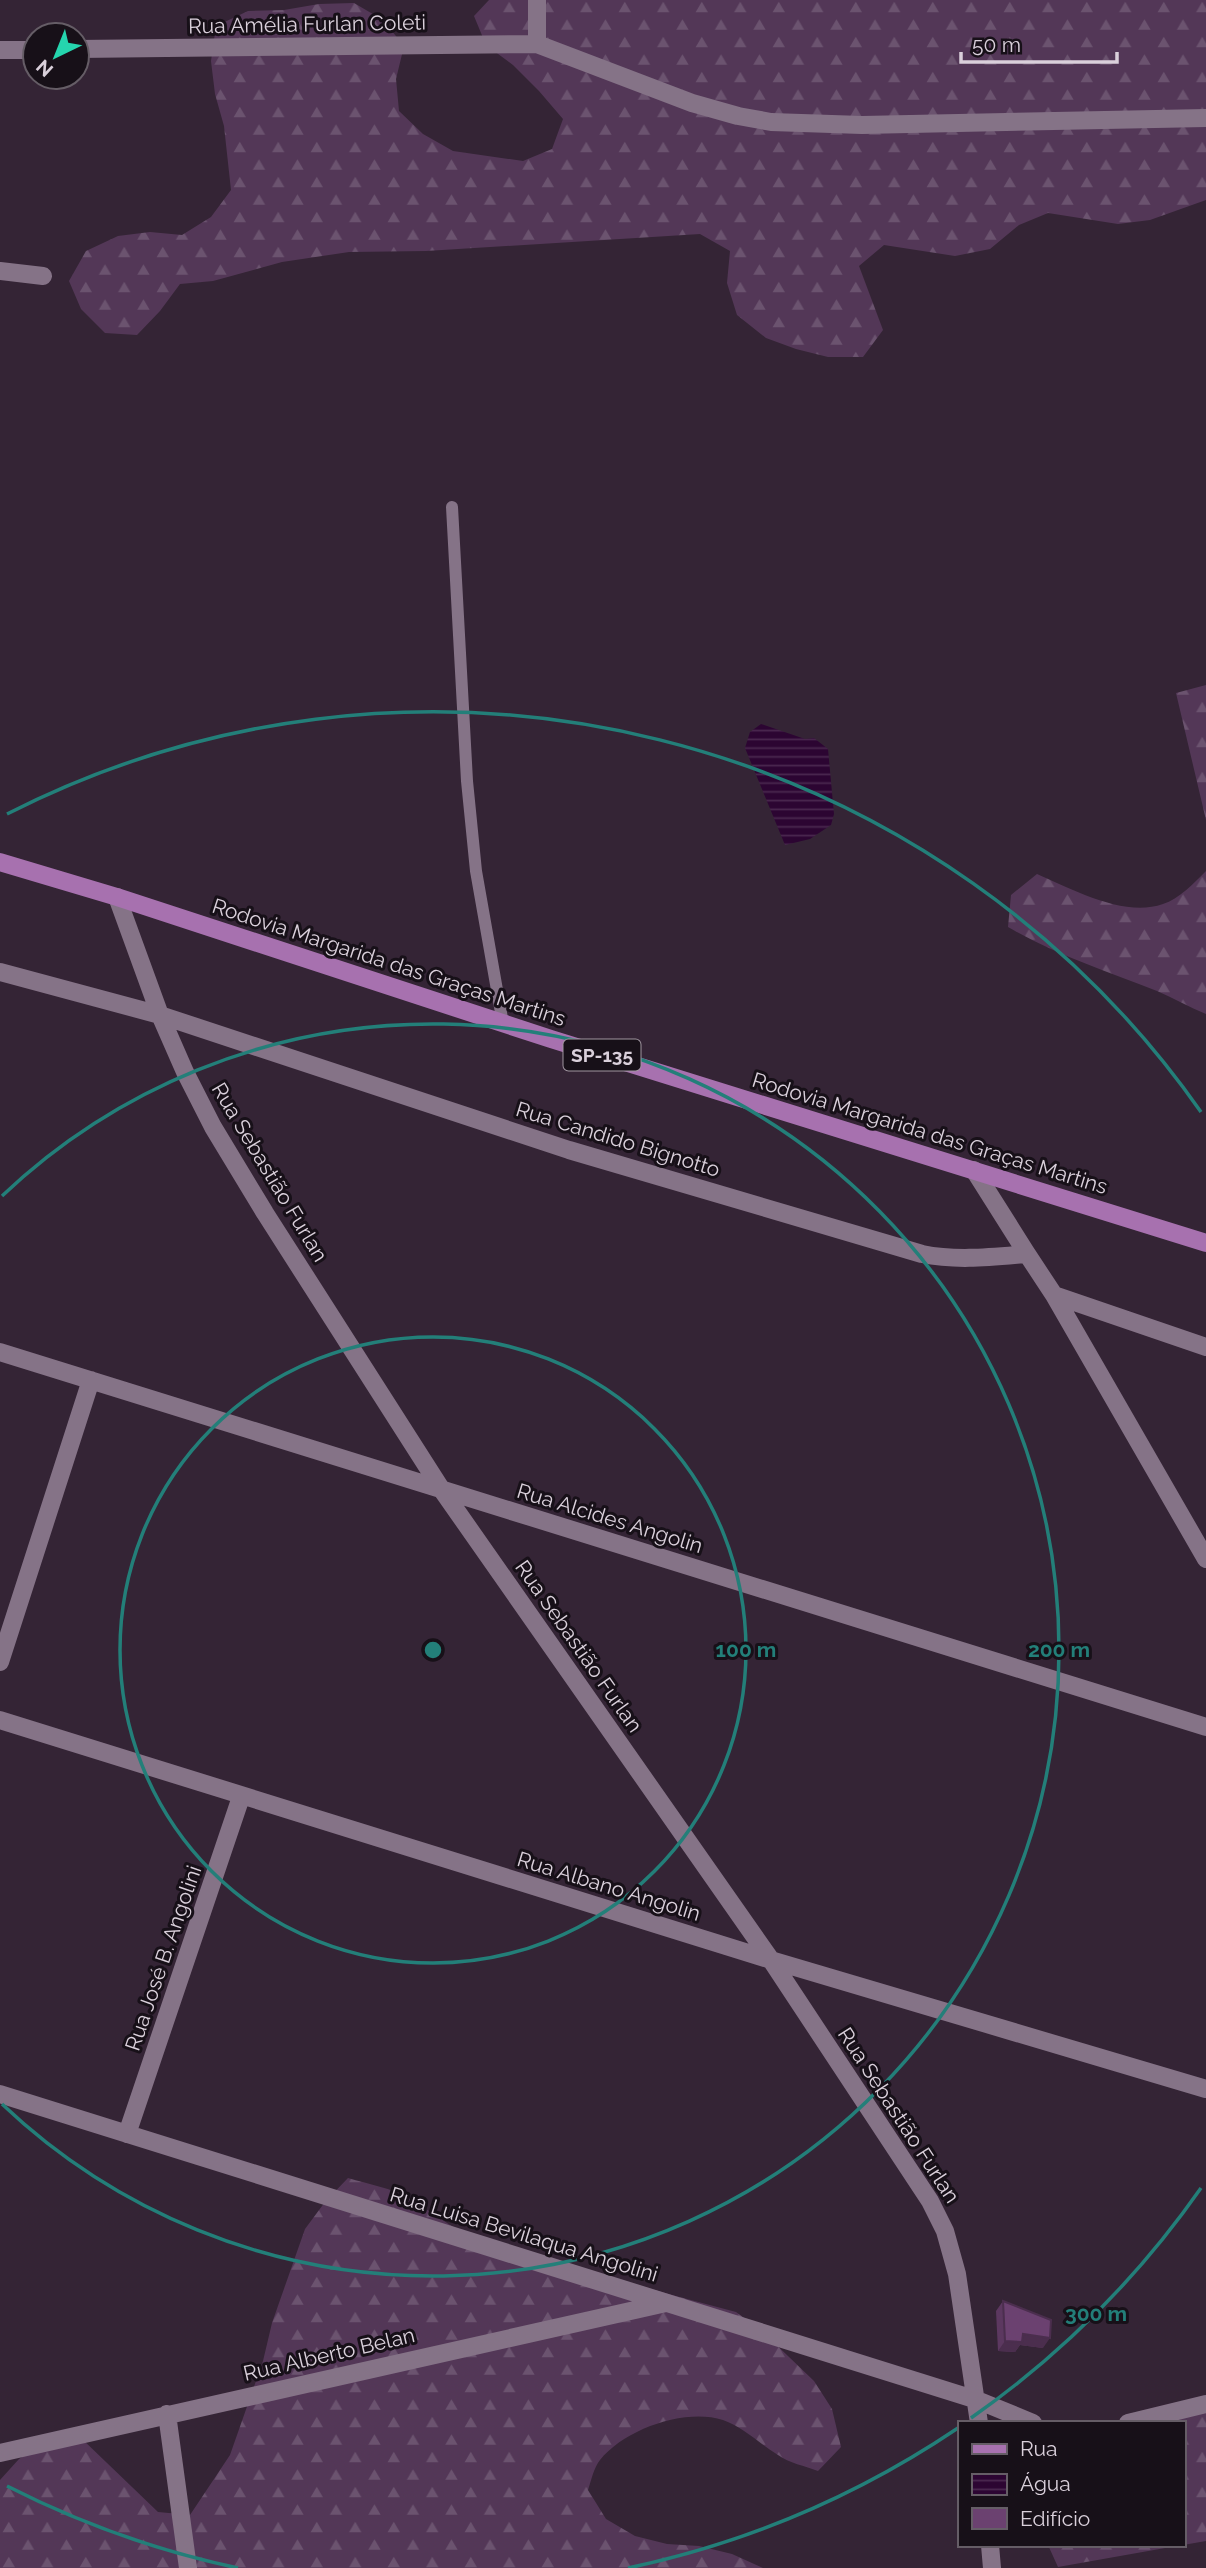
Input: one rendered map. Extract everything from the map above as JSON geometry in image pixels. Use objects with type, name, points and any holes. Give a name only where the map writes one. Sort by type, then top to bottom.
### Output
[{"type":"main road","name":"Rodovia Margarida das Graças Martins","points":[[0,862],[117,897],[503,1024],[1206,1243]]},
{"type":"street","points":[[537,0],[537,44],[692,103],[771,122],[862,125],[1206,118]]},
{"type":"street","name":"Rua Amélia Furlan Coleti","points":[[91,49],[537,44]]},
{"type":"street","points":[[0,50],[21,50]]},
{"type":"street","points":[[0,271],[43,276]]},
{"type":"street","name":"Rua Sebastião Furlan","points":[[117,897],[160,1015],[213,1127],[265,1213],[442,1490],[771,1960],[930,2201],[945,2231],[957,2274],[979,2421]]},
{"type":"street","name":"Rua Candido Bignotto","points":[[0,972],[160,1015],[569,1150],[922,1254],[947,1259],[1027,1254]]},
{"type":"street","points":[[974,1170],[1054,1295],[1206,1559]]},
{"type":"street","points":[[1054,1295],[1206,1347]]},
{"type":"street","name":"Rua Alcides Angolin","points":[[0,1352],[1206,1727]]},
{"type":"street","points":[[0,1662],[91,1380]]},
{"type":"street","name":"Rua Albano Angolin","points":[[0,1720],[771,1960],[1206,2089]]},
{"type":"street","name":"Rua José B. Angolini","points":[[127,2134],[241,1797]]},
{"type":"street","name":"Rua Luisa Bevilaqua Angolini","points":[[0,2094],[977,2400],[1028,2421]]},
{"type":"street","name":"Rua Alberto Belan","points":[[0,2453],[668,2302]]},
{"type":"street","points":[[1136,2421],[1206,2404]]},
{"type":"street","points":[[167,2414],[188,2568]]},
{"type":"street","points":[[990,2547],[992,2568]]},
{"type":"lane","points":[[452,507],[467,781],[480,905],[503,1024]]},
{"type":"green space","points":[[489,0],[1206,0],[1206,200],[1150,220],[1118,224],[1048,213],[1019,225],[990,249],[955,256],[884,245],[859,266],[883,330],[863,357],[828,357],[766,338],[737,315],[727,283],[730,251],[700,234],[426,251],[349,252],[282,262],[213,281],[180,284],[160,311],[137,335],[105,333],[81,309],[69,281],[86,251],[118,236],[150,232],[182,235],[211,217],[231,190],[224,126],[215,94],[211,61],[216,26],[248,11],[354,3],[383,20],[404,46],[396,79],[399,111],[423,134],[453,151],[523,161],[552,149],[563,119],[513,65],[486,45],[474,16]]},
{"type":"green space","points":[[1206,685],[1206,820],[1176,693]]},
{"type":"green space","points":[[1206,871],[1206,1014],[1157,991],[1063,954],[1008,927],[1011,895],[1037,874],[1098,900],[1115,905],[1148,907],[1175,898]]},
{"type":"green space","points":[[348,2178],[403,2195],[466,2235],[736,2312],[763,2332],[814,2381],[832,2409],[841,2447],[818,2471],[782,2458],[744,2431],[723,2420],[691,2417],[657,2424],[624,2439],[598,2463],[588,2490],[606,2519],[635,2536],[732,2554],[763,2568],[0,2568],[0,2480],[19,2459],[48,2441],[81,2438],[158,2512],[190,2515],[230,2455],[305,2229],[325,2202]]},
{"type":"green space","points":[[1206,2406],[1206,2541],[1185,2545],[1185,2421],[1157,2421]]},
{"type":"green space","points":[[1049,2547],[1171,2547],[1058,2567]]},
{"type":"water","points":[[761,724],[805,739],[814,738],[828,749],[834,814],[831,825],[810,839],[785,845],[745,748],[750,732]]},
{"type":"building","points":[[1003,2301],[1051,2320],[1050,2338],[1023,2334],[1022,2342],[1005,2341]]}]
